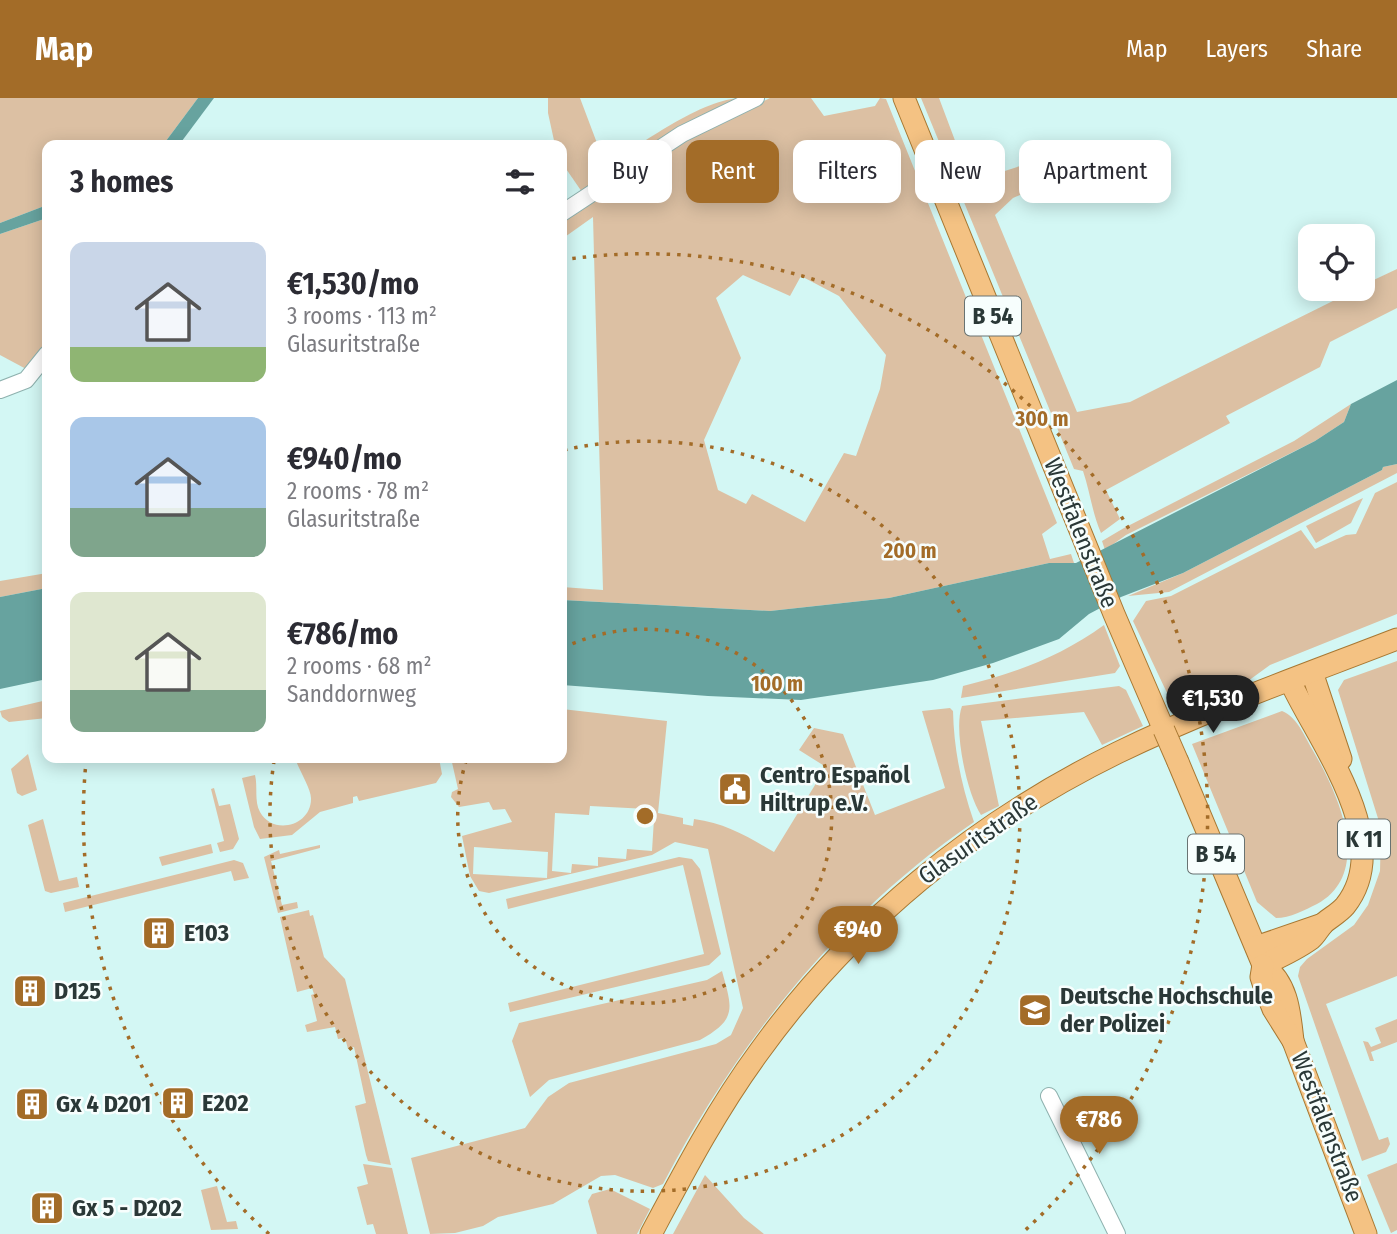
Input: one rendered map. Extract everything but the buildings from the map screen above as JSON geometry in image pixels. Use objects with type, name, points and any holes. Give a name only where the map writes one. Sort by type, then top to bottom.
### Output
[{"type":"main road","name":"Westfalenstraße","points":[[904,98],[1114,614],[1260,956],[1274,972],[1282,989],[1288,1004],[1293,1041],[1363,1224],[1372,1234]]},
{"type":"main road","name":"Glasuritstraße","points":[[651,1234],[708,1131],[768,1040],[849,945],[916,883],[992,825],[1058,784],[1120,751],[1397,639]]},
{"type":"main road","name":"K 11","points":[[1260,956],[1323,924],[1351,898],[1364,861],[1362,825],[1342,771],[1340,752],[1312,672]]},
{"type":"main road","name":"K 11","points":[[1290,681],[1330,756],[1342,771]]},
{"type":"street","points":[[567,210],[682,134],[756,98]]},
{"type":"street","points":[[0,390],[26,380],[42,360]]},
{"type":"street","points":[[1049,1096],[1117,1234]]},
{"type":"shaded area","points":[[0,98],[198,98],[167,140],[42,140],[42,207],[0,223]]},
{"type":"shaded area","points":[[548,98],[580,98],[596,140],[588,140],[588,188],[582,192],[567,170],[567,140],[554,140]]},
{"type":"shaded area","points":[[742,98],[671,140],[647,140],[709,106]]},
{"type":"shaded area","points":[[770,98],[811,98],[824,116],[875,106],[880,98],[886,99],[915,171],[915,203],[928,203],[1057,523],[1042,534],[1050,559],[1071,554],[1074,563],[1049,563],[889,598],[770,611],[567,600],[567,587],[603,590],[593,217],[567,235],[567,214],[588,200],[588,203],[672,203],[672,147],[686,140]],"holes":[[[743,275],[790,296],[801,276],[839,296],[886,355],[880,389],[856,456],[844,453],[805,522],[752,494],[746,504],[718,490],[704,440],[741,358],[716,298]]]},
{"type":"shaded area","points":[[921,98],[939,98],[955,140],[938,140]]},
{"type":"shaded area","points":[[1019,166],[1019,195],[995,215],[1077,412],[1130,402],[1333,301],[1375,301],[1375,279],[1397,269],[1397,308],[1330,342],[1320,367],[1226,416],[1230,423],[1106,490],[1120,519],[1101,533],[1083,471],[1074,469],[964,203],[1005,203],[1005,171]]},
{"type":"shaded area","points":[[42,220],[42,353],[28,370],[0,355],[0,234]]},
{"type":"shaded area","points":[[1351,404],[1344,422],[1315,441],[1126,535],[1105,550],[1102,541],[1294,441]]},
{"type":"shaded area","points":[[1397,464],[1397,473],[1169,592],[1128,596],[1183,573],[1382,470],[1383,467]]},
{"type":"shaded area","points":[[1397,482],[1397,614],[1270,665],[1248,681],[1176,712],[1133,621],[1146,601],[1171,596],[1301,530],[1315,549],[1346,535],[1356,534],[1375,493]]},
{"type":"shaded area","points":[[1363,498],[1351,523],[1316,543],[1306,526]]},
{"type":"shaded area","points":[[42,574],[42,589],[0,597],[0,581]]},
{"type":"shaded area","points":[[1104,625],[1120,666],[1115,673],[961,698],[963,686],[1036,663],[1071,646]]},
{"type":"shaded area","points":[[1397,661],[1397,976],[1326,1004],[1379,1140],[1388,1137],[1390,1144],[1386,1152],[1362,1161],[1298,976],[1300,967],[1307,959],[1354,925],[1368,905],[1380,871],[1381,828],[1338,690],[1344,680]]},
{"type":"shaded area","points":[[1119,686],[1126,690],[1143,726],[1102,745],[1084,712],[981,721],[999,806],[981,815],[966,777],[960,745],[962,706]]},
{"type":"shaded area","points":[[42,701],[42,719],[9,722],[2,717],[0,711]]},
{"type":"shaded area","points":[[950,708],[953,711],[959,767],[974,822],[925,858],[880,897],[796,984],[724,1080],[663,1184],[653,1188],[615,1175],[601,1176],[553,1204],[498,1217],[483,1226],[455,1233],[430,1234],[411,1158],[525,1128],[548,1097],[569,1083],[716,1044],[731,1035],[743,1008],[708,849],[675,842],[652,855],[489,893],[479,891],[470,876],[462,836],[512,822],[505,809],[493,810],[489,802],[459,807],[451,797],[452,792],[458,789],[452,763],[567,763],[567,710],[667,721],[658,813],[683,818],[683,824],[693,826],[694,819],[716,824],[736,831],[774,852],[826,767],[799,750],[814,728],[843,734],[875,815],[945,788],[922,711]],"holes":[[[590,806],[647,809],[647,818],[654,819],[652,851],[627,849],[626,859],[598,857],[598,866],[572,864],[571,873],[552,871],[555,813],[589,815]],[[474,847],[548,852],[547,878],[473,874]]]},
{"type":"shaded area","points":[[1282,711],[1300,727],[1322,766],[1340,808],[1346,830],[1347,852],[1344,872],[1334,890],[1308,909],[1276,918],[1257,902],[1192,744]]},
{"type":"shaded area","points":[[28,754],[37,790],[22,796],[17,793],[11,769]]},
{"type":"shaded area","points":[[297,763],[440,763],[442,774],[436,783],[359,801],[357,796],[353,797],[353,803],[320,812],[292,835],[260,839],[254,827],[242,778],[255,775],[260,812],[266,819],[282,826],[299,821],[305,815],[310,808],[309,790]]},
{"type":"shaded area","points":[[214,788],[219,806],[230,804],[239,839],[233,849],[220,852],[217,843],[224,841],[211,789]]},
{"type":"shaded area","points":[[43,819],[59,881],[77,877],[79,887],[51,893],[45,891],[28,825]]},
{"type":"shaded area","points":[[211,844],[213,853],[162,866],[159,857]]},
{"type":"shaded area","points":[[320,845],[320,848],[271,861],[282,905],[297,902],[298,908],[278,913],[264,857],[279,850],[280,854]]},
{"type":"shaded area","points":[[679,857],[692,859],[700,869],[721,954],[709,965],[510,1012],[508,1003],[704,954],[683,865],[508,909],[506,899]]},
{"type":"shaded area","points":[[234,860],[243,863],[249,878],[234,881],[231,871],[65,912],[63,903]]},
{"type":"shaded area","points":[[309,910],[310,916],[313,915],[324,957],[345,979],[391,1165],[368,1161],[366,1155],[355,1106],[366,1103],[354,1047],[348,1049],[345,1038],[338,1039],[335,1027],[307,1032],[305,1025],[317,1021],[311,995],[314,994],[312,988],[297,992],[280,917]]},
{"type":"shaded area","points":[[722,971],[729,1012],[721,1026],[712,1033],[700,1040],[549,1080],[530,1097],[512,1041],[519,1023],[707,980]]},
{"type":"shaded area","points":[[1397,1019],[1397,1042],[1371,1052],[1374,1061],[1370,1061],[1363,1041],[1368,1042],[1371,1047],[1381,1043],[1375,1028]]},
{"type":"shaded area","points":[[1397,1163],[1397,1230],[1391,1233],[1367,1175]]},
{"type":"shaded area","points":[[363,1164],[392,1168],[408,1234],[376,1234],[373,1224],[367,1225],[357,1187],[368,1184]]},
{"type":"shaded area","points":[[705,1175],[744,1218],[764,1234],[673,1234]]},
{"type":"shaded area","points":[[217,1186],[227,1222],[236,1221],[238,1229],[211,1230],[201,1190]]},
{"type":"shaded area","points":[[610,1189],[650,1209],[637,1234],[597,1234],[588,1201],[592,1194]]},
{"type":"water","points":[[198,98],[214,98],[183,140],[167,140]]},
{"type":"water","points":[[42,207],[42,220],[0,234],[0,223]]},
{"type":"water","points":[[1397,380],[1397,464],[1383,467],[1382,470],[1183,573],[1121,597],[1089,614],[1059,639],[993,663],[933,680],[801,700],[567,685],[567,600],[770,611],[889,598],[1049,563],[1076,563],[1315,441],[1344,422],[1351,404]]},
{"type":"water","points":[[42,589],[42,680],[0,689],[0,597]]},
{"type":"place","name":"Centro Español Hiltrup e.V.","points":[[735,789]]},
{"type":"place","name":"E103","points":[[159,933]]},
{"type":"place","name":"D125","points":[[30,991]]},
{"type":"place","name":"Deutsche Hochschule der Polizei","points":[[1035,1010]]},
{"type":"place","name":"E202","points":[[178,1103]]},
{"type":"place","name":"Gx 4 D201","points":[[32,1104]]},
{"type":"place","name":"Gx 5 - D202","points":[[47,1208]]}]
